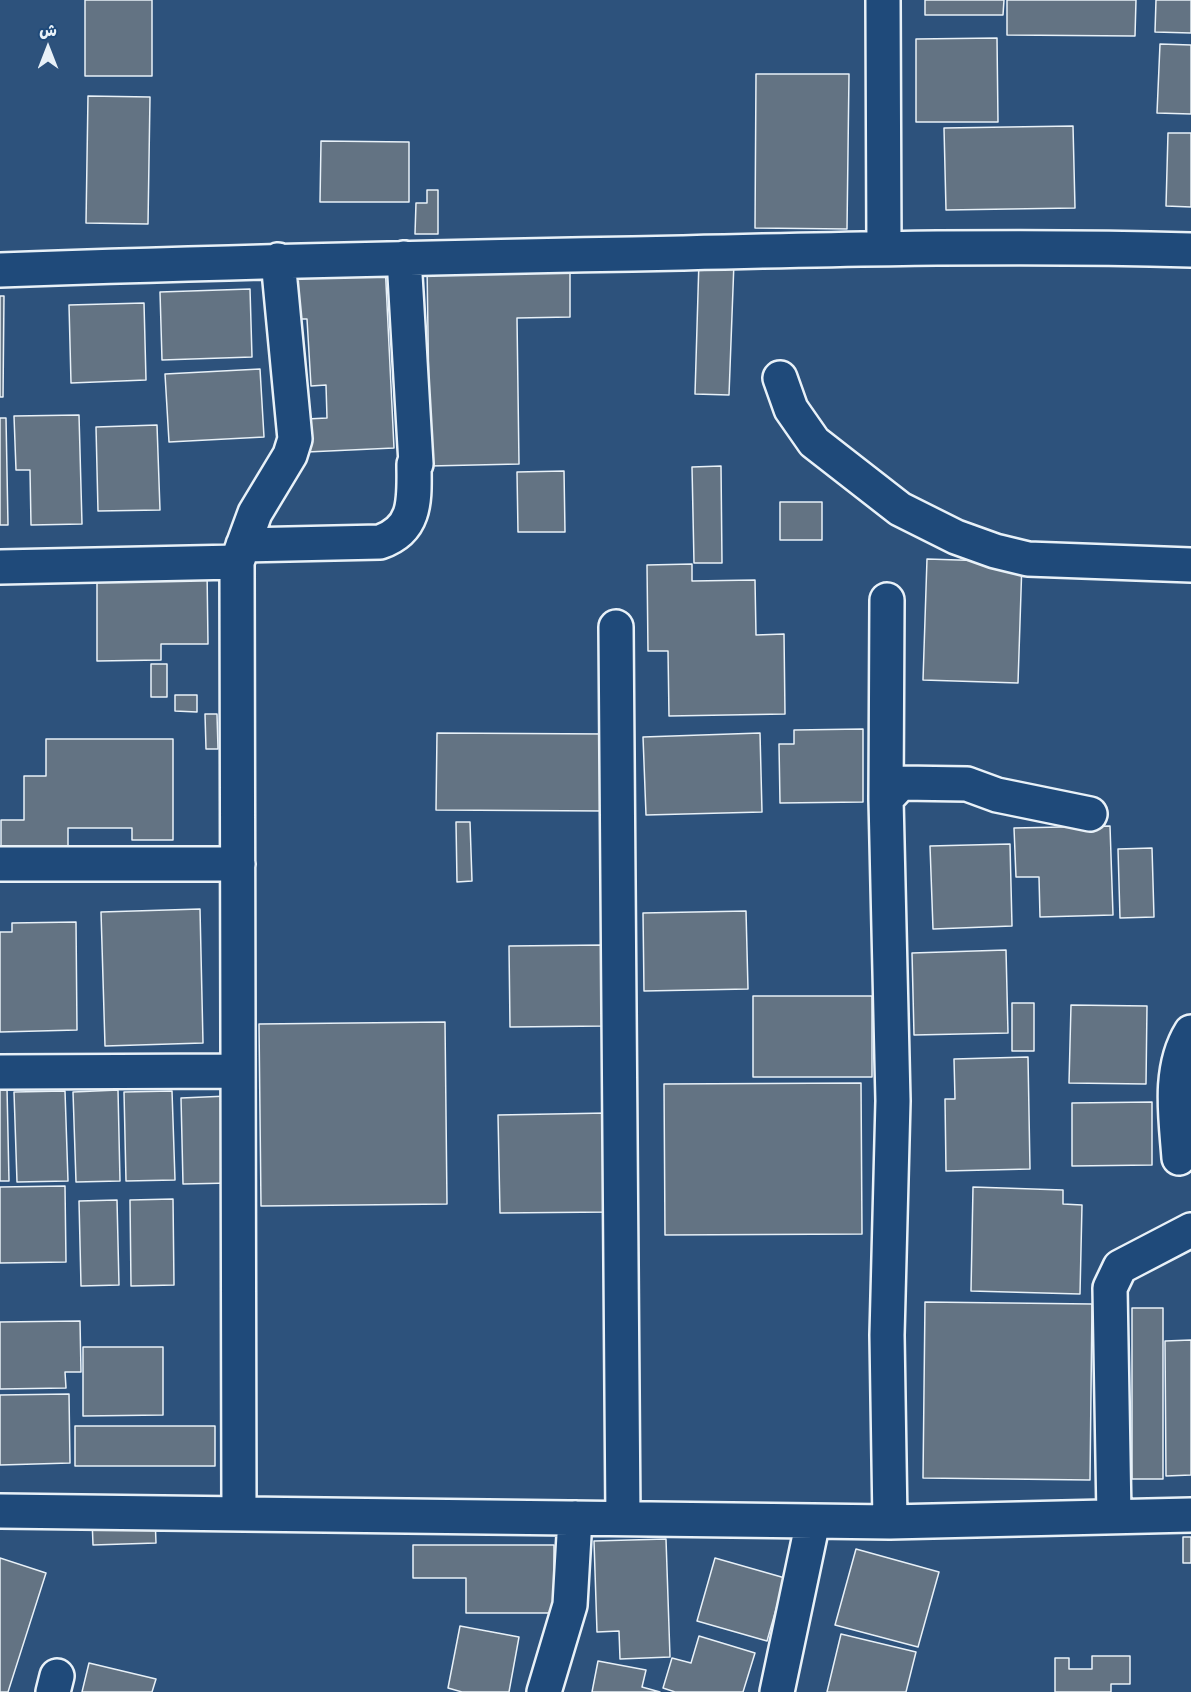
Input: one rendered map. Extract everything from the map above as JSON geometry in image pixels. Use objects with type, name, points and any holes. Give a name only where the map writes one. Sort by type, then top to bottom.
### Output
[{"type":"street","points":[[883,0],[884,249]]},
{"type":"street","points":[[0,270],[278,260],[884,249],[1113,247],[1191,250]]},
{"type":"street","points":[[0,567],[240,553],[380,542],[391,539],[404,527],[413,512],[414,464],[416,464],[404,258]]},
{"type":"street","points":[[239,1514],[240,553],[255,513],[290,455],[295,439],[278,260]]},
{"type":"street","points":[[780,378],[791,409],[814,442],[900,509],[956,537],[995,551],[1028,559],[1191,565]]},
{"type":"street","points":[[887,600],[886,800],[893,1101],[887,1335],[890,1522]]},
{"type":"street","points":[[616,627],[623,1518]]},
{"type":"street","points":[[886,800],[901,783],[967,784],[997,795],[1090,814]]},
{"type":"street","points":[[0,864],[238,864]]},
{"type":"street","points":[[1179,1158],[1176,1109],[1177,1074],[1184,1044],[1191,1032]]},
{"type":"street","points":[[0,1072],[238,1071]]},
{"type":"street","points":[[1114,1516],[1110,1288],[1120,1267],[1191,1230]]},
{"type":"street","points":[[0,1511],[890,1522],[1191,1515]]},
{"type":"street","points":[[544,1692],[570,1605],[575,1518]]},
{"type":"street","points":[[777,1692],[813,1521]]},
{"type":"building","points":[[85,0],[152,0],[152,76],[85,76]]},
{"type":"building","points":[[925,0],[1004,0],[1003,15],[925,15]]},
{"type":"building","points":[[1007,0],[1136,0],[1135,36],[1007,35]]},
{"type":"building","points":[[1156,0],[1191,0],[1191,33],[1155,32]]},
{"type":"building","points":[[997,38],[998,122],[916,122],[916,39]]},
{"type":"building","points":[[1160,44],[1191,45],[1191,114],[1157,113]]},
{"type":"building","points":[[756,74],[849,74],[847,229],[755,228]]},
{"type":"building","points":[[88,96],[150,97],[148,224],[86,223]]},
{"type":"building","points":[[1073,126],[1075,208],[946,210],[944,128]]},
{"type":"building","points":[[1168,133],[1191,133],[1191,207],[1166,206]]},
{"type":"building","points":[[321,141],[409,142],[409,202],[320,202]]},
{"type":"building","points":[[427,190],[438,190],[438,234],[415,234],[416,203],[427,203]]},
{"type":"building","points":[[699,260],[734,262],[729,395],[695,394]]},
{"type":"building","points":[[385,263],[394,448],[307,452],[306,419],[327,418],[326,385],[311,386],[307,319],[299,319],[296,267]]},
{"type":"building","points":[[570,265],[570,317],[517,318],[519,464],[430,466],[427,266]]},
{"type":"building","points":[[250,289],[252,357],[162,360],[160,292]]},
{"type":"building","points":[[0,296],[4,296],[3,397],[0,397]]},
{"type":"building","points":[[144,303],[146,380],[71,383],[69,305]]},
{"type":"building","points":[[260,369],[264,437],[169,442],[165,374]]},
{"type":"building","points":[[79,415],[82,524],[31,525],[30,470],[16,470],[14,416]]},
{"type":"building","points":[[0,418],[6,418],[8,525],[0,525]]},
{"type":"building","points":[[157,425],[160,510],[98,511],[96,427]]},
{"type":"building","points":[[721,466],[722,563],[694,563],[692,467]]},
{"type":"building","points":[[564,471],[565,532],[518,532],[517,472]]},
{"type":"building","points":[[780,502],[822,502],[822,540],[780,540]]},
{"type":"building","points":[[927,559],[1022,562],[1018,683],[923,680]]},
{"type":"building","points":[[692,564],[692,581],[755,580],[756,635],[784,634],[785,714],[669,716],[668,651],[648,651],[647,565]]},
{"type":"building","points":[[207,569],[208,644],[161,644],[161,660],[97,661],[97,570]]},
{"type":"building","points":[[151,664],[167,664],[167,697],[151,697]]},
{"type":"building","points":[[175,695],[197,695],[197,712],[175,711]]},
{"type":"building","points":[[205,714],[217,714],[218,749],[206,749]]},
{"type":"building","points":[[863,729],[863,802],[780,803],[779,744],[794,744],[794,730]]},
{"type":"building","points":[[437,733],[607,734],[606,811],[436,810]]},
{"type":"building","points":[[760,733],[762,812],[646,815],[643,737]]},
{"type":"building","points":[[46,739],[173,739],[173,840],[132,840],[132,828],[68,828],[68,852],[1,852],[1,820],[24,820],[24,776],[46,776]]},
{"type":"building","points":[[456,822],[470,822],[472,881],[457,882]]},
{"type":"building","points":[[1110,826],[1113,915],[1040,917],[1039,877],[1016,877],[1014,828]]},
{"type":"building","points":[[1010,844],[1012,926],[933,929],[930,846]]},
{"type":"building","points":[[1152,848],[1154,917],[1120,918],[1118,849]]},
{"type":"building","points":[[200,909],[203,1043],[105,1046],[101,912]]},
{"type":"building","points":[[746,911],[748,989],[644,991],[643,913]]},
{"type":"building","points":[[76,922],[77,1030],[0,1032],[0,932],[12,932],[12,923]]},
{"type":"building","points":[[604,945],[604,1026],[510,1027],[509,946]]},
{"type":"building","points":[[1006,950],[1008,1033],[914,1035],[912,953]]},
{"type":"building","points":[[753,996],[872,996],[872,1077],[753,1077]]},
{"type":"building","points":[[1012,1003],[1034,1003],[1034,1051],[1012,1051]]},
{"type":"building","points":[[1071,1005],[1147,1006],[1146,1084],[1069,1083]]},
{"type":"building","points":[[445,1022],[447,1204],[261,1206],[259,1024]]},
{"type":"building","points":[[1028,1057],[1030,1169],[946,1171],[945,1099],[955,1099],[954,1059]]},
{"type":"building","points":[[861,1083],[862,1234],[665,1235],[664,1084]]},
{"type":"building","points":[[7,1088],[9,1181],[0,1181],[0,1089]]},
{"type":"building","points":[[118,1090],[120,1181],[76,1182],[73,1092]]},
{"type":"building","points":[[65,1091],[68,1181],[17,1182],[14,1092]]},
{"type":"building","points":[[172,1091],[175,1180],[126,1181],[124,1092]]},
{"type":"building","points":[[228,1096],[231,1183],[183,1184],[181,1098]]},
{"type":"building","points":[[1152,1102],[1152,1165],[1072,1166],[1072,1103]]},
{"type":"building","points":[[607,1113],[609,1212],[500,1213],[498,1115]]},
{"type":"building","points":[[65,1186],[66,1262],[0,1263],[0,1187]]},
{"type":"building","points":[[973,1187],[1063,1190],[1063,1204],[1082,1205],[1080,1294],[971,1291]]},
{"type":"building","points":[[173,1199],[174,1285],[131,1286],[130,1200]]},
{"type":"building","points":[[117,1200],[119,1285],[81,1286],[79,1201]]},
{"type":"building","points":[[925,1302],[1092,1304],[1090,1480],[923,1478]]},
{"type":"building","points":[[1132,1308],[1163,1308],[1163,1479],[1132,1479]]},
{"type":"building","points":[[80,1321],[81,1372],[65,1372],[66,1388],[0,1389],[0,1322]]},
{"type":"building","points":[[1191,1340],[1191,1475],[1166,1476],[1165,1341]]},
{"type":"building","points":[[83,1347],[163,1347],[163,1415],[83,1416]]},
{"type":"building","points":[[69,1394],[70,1463],[0,1465],[0,1395]]},
{"type":"building","points":[[75,1426],[215,1426],[215,1466],[75,1466]]},
{"type":"building","points":[[155,1516],[156,1543],[93,1545],[92,1519]]},
{"type":"building","points":[[1183,1537],[1191,1537],[1191,1563],[1183,1563]]},
{"type":"building","points":[[666,1539],[670,1657],[620,1659],[619,1631],[597,1632],[594,1541]]},
{"type":"building","points":[[413,1545],[554,1545],[554,1613],[466,1613],[466,1578],[413,1578]]},
{"type":"building","points":[[856,1549],[939,1572],[918,1647],[835,1625]]},
{"type":"building","points":[[0,1558],[46,1573],[8,1692],[0,1692]]},
{"type":"building","points":[[715,1558],[785,1578],[767,1641],[697,1621]]},
{"type":"building","points":[[460,1626],[519,1637],[509,1692],[462,1692],[448,1688]]},
{"type":"building","points":[[841,1634],[916,1652],[906,1692],[827,1692]]},
{"type":"building","points":[[699,1636],[755,1653],[743,1692],[675,1692],[663,1688],[672,1658],[691,1663]]},
{"type":"building","points":[[1092,1656],[1130,1656],[1130,1684],[1111,1684],[1111,1692],[1055,1692],[1055,1658],[1069,1658],[1069,1669],[1092,1669]]},
{"type":"building","points":[[598,1661],[646,1670],[642,1687],[660,1692],[592,1692]]},
{"type":"building","points":[[89,1663],[156,1679],[152,1692],[82,1692]]}]
